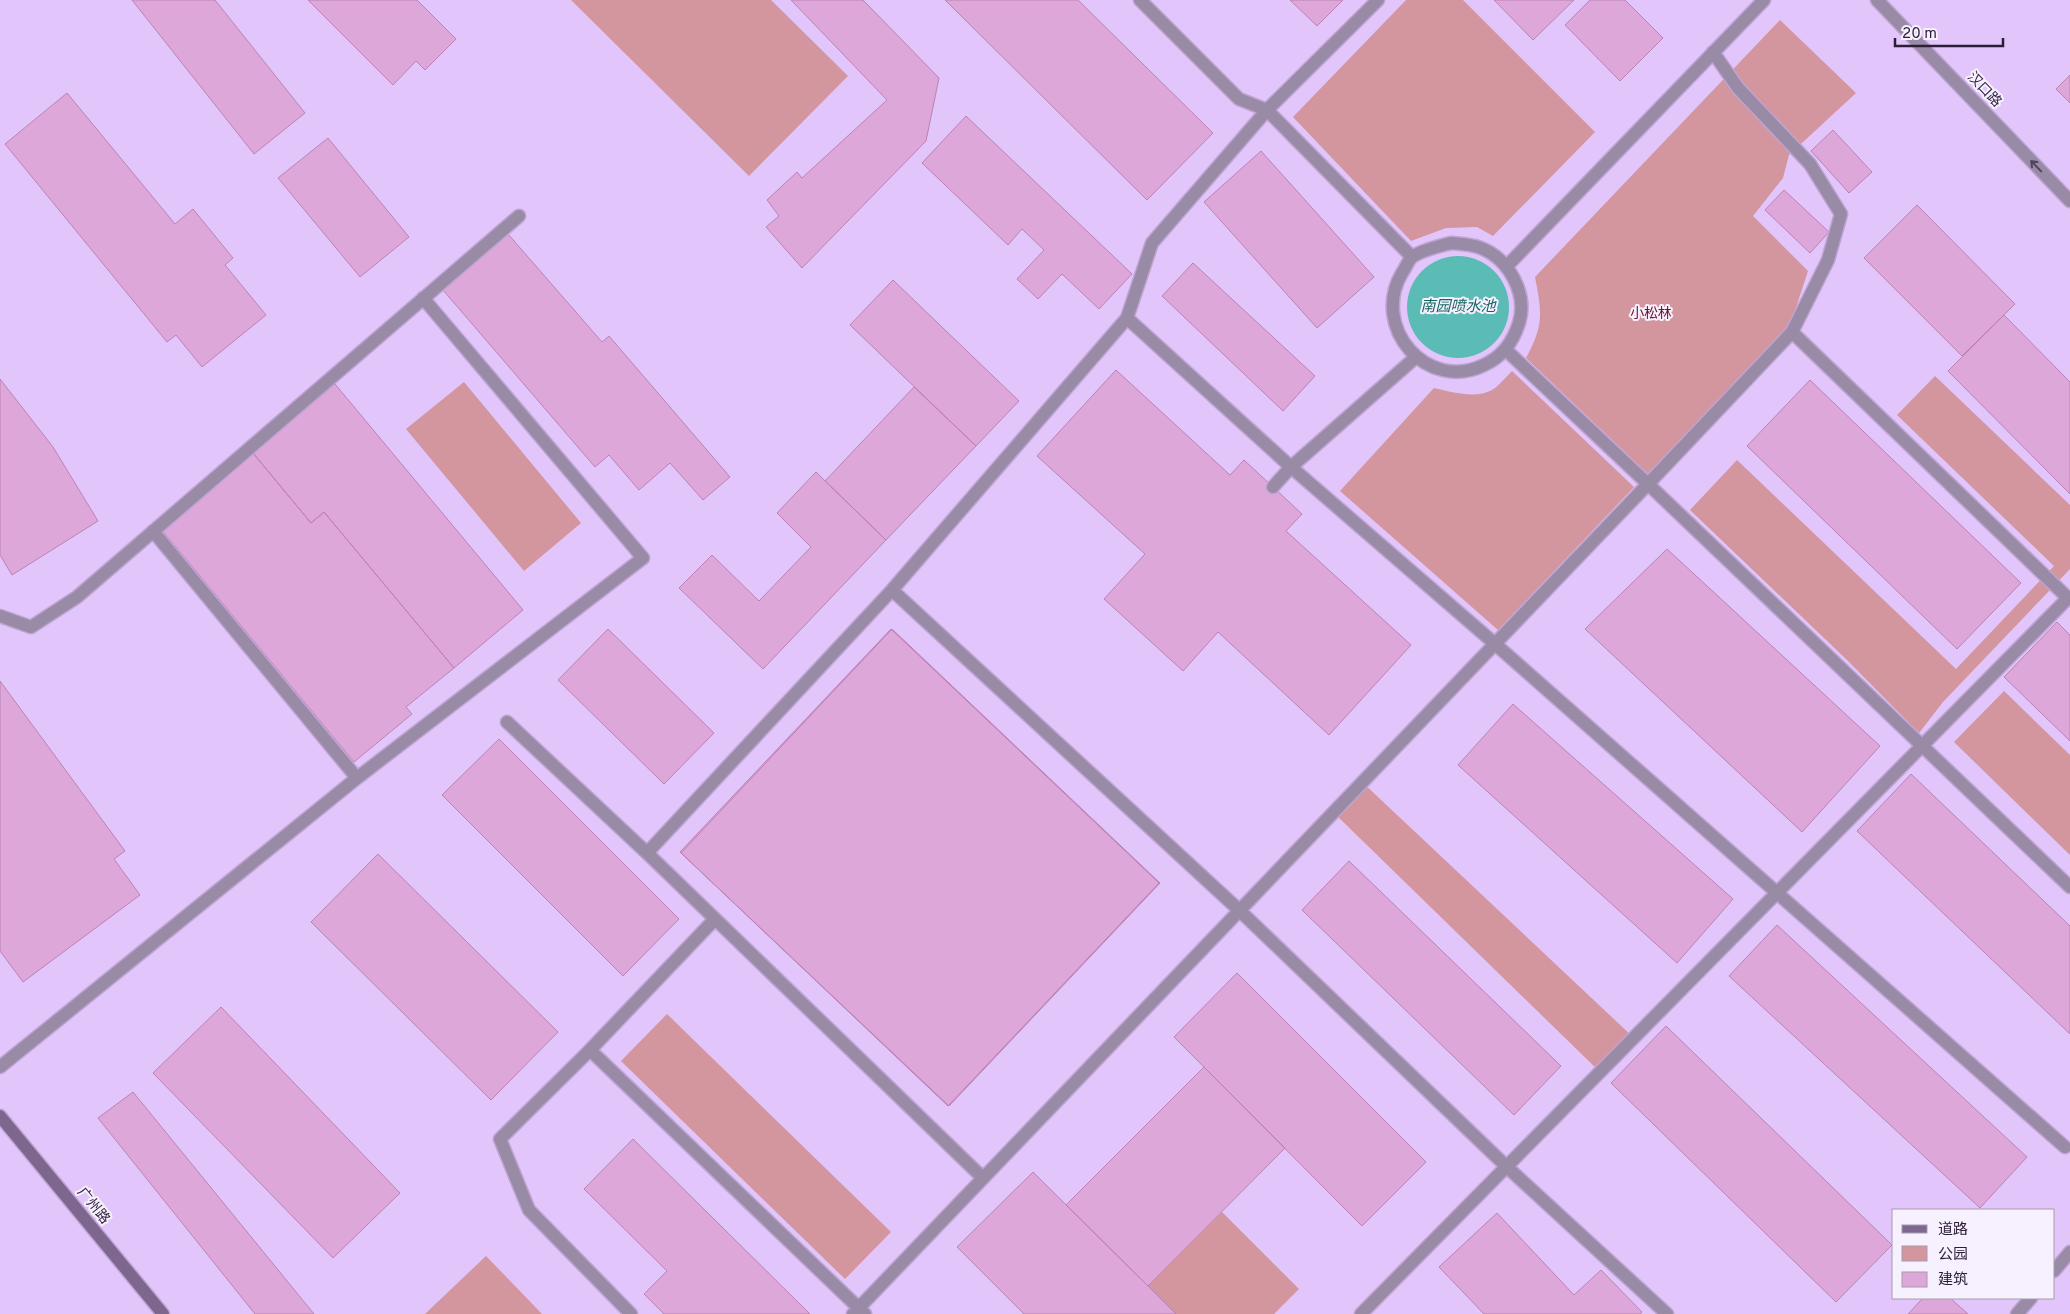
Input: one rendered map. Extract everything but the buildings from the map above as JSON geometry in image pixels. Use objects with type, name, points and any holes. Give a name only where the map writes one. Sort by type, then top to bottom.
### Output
[{"type":"main road","name":"广州路","points":[[0,1116],[163,1314]]},
{"type":"street","points":[[1140,0],[1239,98],[1267,110],[1412,257]]},
{"type":"street","points":[[647,853],[892,590],[1127,318],[1152,243],[1267,110],[1378,0]]},
{"type":"street","points":[[1506,267],[1764,0]]},
{"type":"street","name":"汉口路","points":[[1877,0],[2070,201]]},
{"type":"street","points":[[590,1050],[859,1312],[983,1178],[1792,332],[1828,260],[1841,214],[1810,164],[1738,88],[1713,52]]},
{"type":"street","points":[[0,616],[31,628],[77,597],[519,216]]},
{"type":"street","points":[[1451,243],[1468,244],[1491,253],[1499,258],[1506,267],[1519,290],[1521,305],[1516,334],[1506,350],[1484,365],[1460,372],[1431,366],[1416,357],[1400,337],[1392,310],[1395,290],[1400,277],[1412,257],[1435,247],[1451,243]]},
{"type":"street","points":[[0,1067],[358,778],[643,558],[423,298]]},
{"type":"street","points":[[1127,318],[1291,467],[1494,643],[2065,1147]]},
{"type":"street","points":[[1361,1314],[2068,598],[1792,332]]},
{"type":"street","points":[[1506,350],[2070,887]]},
{"type":"street","points":[[1273,487],[1291,467],[1416,357]]},
{"type":"street","points":[[153,531],[358,778]]},
{"type":"street","points":[[892,590],[1239,910],[1507,1167],[1667,1314]]},
{"type":"street","points":[[507,722],[647,853],[714,920],[983,1178]]},
{"type":"street","points":[[631,1314],[529,1210],[500,1139],[590,1050],[714,920]]},
{"type":"street","points":[[2055,1270],[2070,1252]]},
{"type":"street","points":[[2017,1314],[2030,1299]]},
{"type":"green space","points":[[571,0],[771,0],[848,76],[749,176]]},
{"type":"green space","points":[[1406,0],[1463,0],[1595,132],[1493,236],[1477,227],[1446,228],[1411,241],[1293,117]]},
{"type":"green space","name":"小松林","points":[[1780,20],[1856,93],[1789,155],[1783,178],[1753,216],[1808,271],[1789,329],[1649,475],[1526,358],[1536,336],[1540,319],[1535,277]]},
{"type":"green space","points":[[1512,371],[1634,487],[1498,630],[1340,491],[1434,388],[1463,394],[1486,393],[1497,386]]},
{"type":"green space","points":[[1935,376],[2070,505],[2070,569],[1943,702],[1919,733],[1847,660],[1690,510],[1737,460],[1956,669],[2054,566],[1897,415]]},
{"type":"green space","points":[[464,382],[581,523],[524,571],[406,429]]},
{"type":"green space","points":[[2004,691],[2070,755],[2070,855],[1954,742]]},
{"type":"green space","points":[[1362,782],[1634,1038],[1600,1072],[1333,812]]},
{"type":"green space","points":[[667,1014],[891,1232],[845,1279],[621,1061]]},
{"type":"green space","points":[[1222,1212],[1299,1289],[1274,1314],[1176,1314],[1148,1286]]},
{"type":"green space","points":[[486,1256],[542,1314],[425,1314]]},
{"type":"water","name":"南园喷水池","points":[[1458,256],[1478,260],[1494,271],[1505,287],[1509,307],[1505,327],[1494,343],[1478,354],[1458,358],[1438,354],[1422,343],[1411,327],[1407,307],[1411,287],[1422,271],[1438,260]]}]
